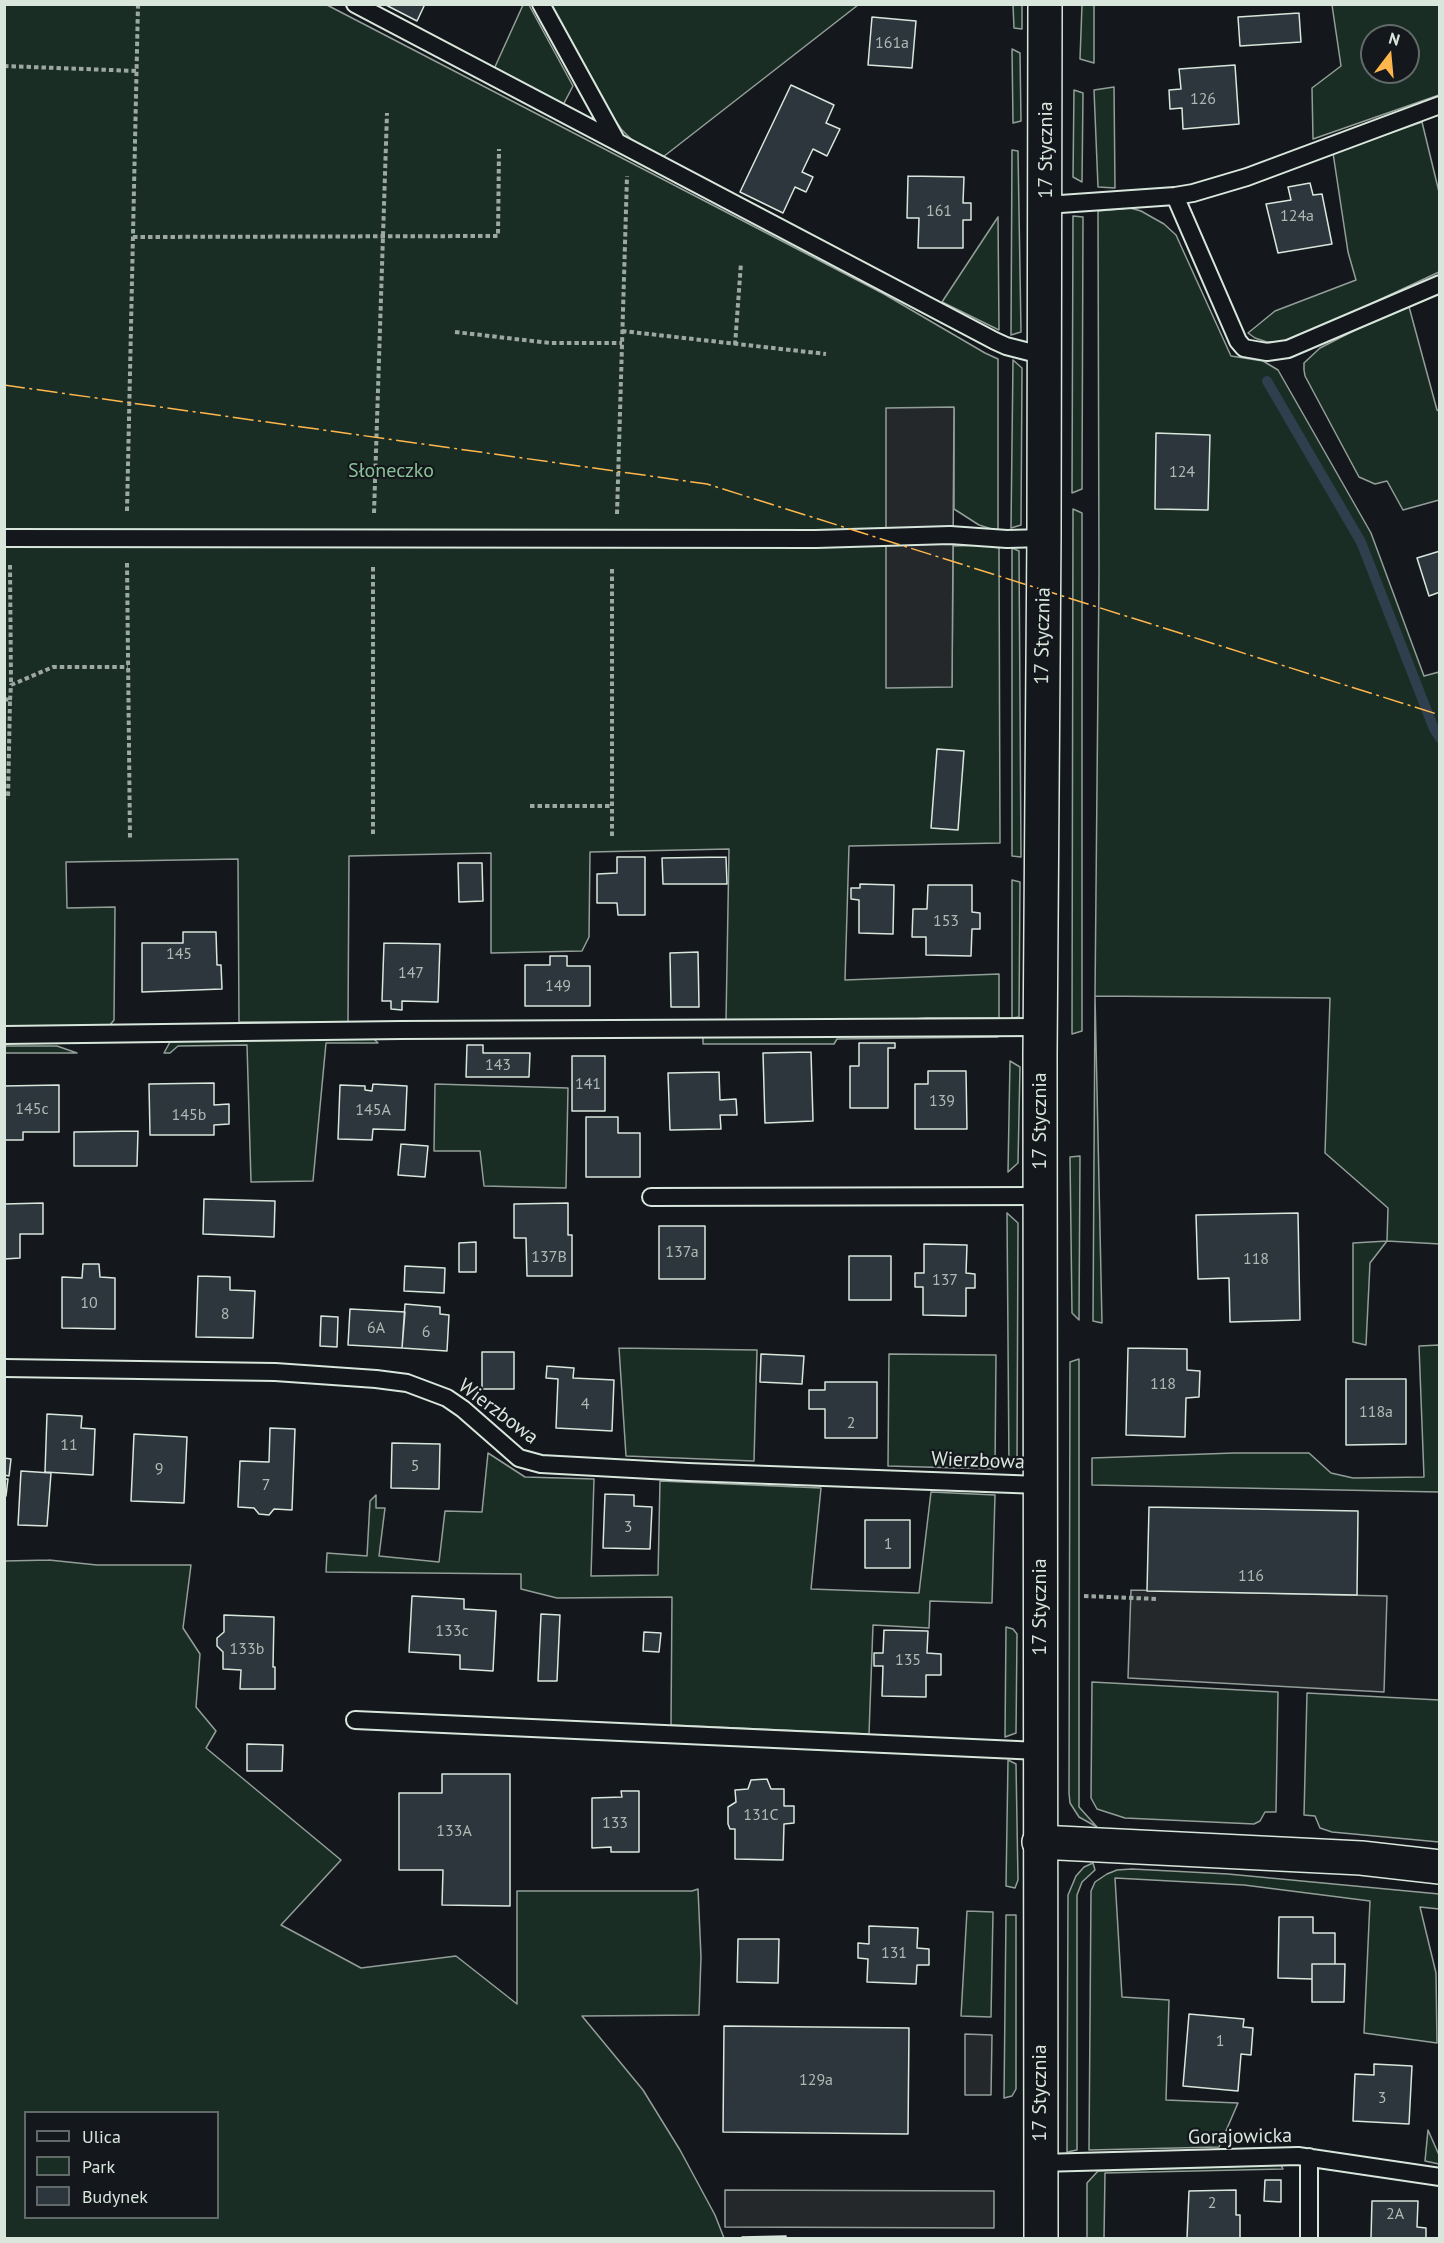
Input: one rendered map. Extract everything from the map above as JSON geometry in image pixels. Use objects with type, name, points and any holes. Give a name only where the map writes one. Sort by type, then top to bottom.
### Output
[{"type":"main road","name":"17 Stycznia","points":[[1041,2238],[1040,1027],[1046,205],[1045,4]]},
{"type":"main road","points":[[1039,1842],[1361,1858],[1440,1867]]},
{"type":"lane","points":[[355,4],[995,341],[1045,356]]},
{"type":"lane","points":[[541,4],[616,142]]},
{"type":"lane","points":[[1046,205],[1175,196],[1247,177],[1440,105]]},
{"type":"lane","points":[[1175,196],[1238,341],[1244,348],[1267,352],[1288,349],[1440,284]]},
{"type":"lane","points":[[7,538],[816,539],[950,535],[1044,538]]},
{"type":"lane","points":[[4,1035],[401,1029],[1040,1027]]},
{"type":"lane","points":[[651,1197],[1040,1196]]},
{"type":"lane","name":"Wierzbowa","points":[[4,1368],[275,1372],[407,1383],[447,1398],[519,1458],[541,1464],[687,1472],[1040,1485]]},
{"type":"lane","points":[[355,1720],[1039,1752]]},
{"type":"lane","points":[[1309,2157],[1309,2238]]},
{"type":"lane","name":"Gorajowicka","points":[[1040,2163],[1309,2157],[1440,2177]]},
{"type":"path","points":[[129,840],[126,538],[138,4]]},
{"type":"path","points":[[4,66],[137,71]]},
{"type":"path","points":[[373,834],[373,539],[387,113]]},
{"type":"path","points":[[133,237],[498,236],[499,149]]},
{"type":"path","points":[[612,836],[614,538],[627,176]]},
{"type":"path","points":[[735,345],[741,263]]},
{"type":"path","points":[[622,331],[826,354]]},
{"type":"path","points":[[455,332],[550,343],[622,343]]},
{"type":"path","points":[[7,538],[11,685],[7,699],[8,799]]},
{"type":"path","points":[[11,685],[54,667],[128,667]]},
{"type":"path","points":[[530,806],[612,806]]},
{"type":"path","points":[[1084,1596],[1158,1599]]},
{"type":"green space","name":"Słoneczko","points":[[4,5],[327,5],[884,294],[998,359],[998,531],[979,525],[954,509],[954,408],[953,546],[988,545],[999,548],[1000,843],[849,846],[845,980],[999,974],[999,1018],[926,1018],[890,1021],[726,1021],[729,849],[590,852],[589,937],[582,951],[491,953],[491,853],[349,856],[348,1022],[239,1022],[238,859],[66,862],[67,908],[115,907],[114,1020],[110,1025],[5,1027]]},
{"type":"green space","points":[[523,5],[529,5],[573,86],[563,105],[494,69]]},
{"type":"green space","points":[[550,5],[858,5],[663,157],[634,142],[621,129],[595,90]]},
{"type":"green space","points":[[1013,5],[1022,5],[1022,29],[1014,28]]},
{"type":"green space","points":[[1082,5],[1094,5],[1094,63],[1080,59]]},
{"type":"green space","points":[[1332,5],[1439,5],[1439,95],[1313,139],[1312,88],[1341,66]]},
{"type":"green space","points":[[1012,49],[1020,53],[1021,121],[1013,123]]},
{"type":"green space","points":[[1114,87],[1115,188],[1098,187],[1094,90]]},
{"type":"green space","points":[[1074,90],[1083,93],[1082,182],[1073,177]]},
{"type":"green space","points":[[1422,122],[1439,192],[1439,272],[1304,335],[1281,342],[1267,342],[1248,333],[1275,311],[1356,280],[1348,252],[1333,153]]},
{"type":"green space","points":[[1012,150],[1018,151],[1021,332],[1011,335]]},
{"type":"green space","points":[[1130,208],[1141,211],[1164,224],[1176,235],[1231,356],[1263,361],[1278,370],[1371,533],[1424,676],[1439,672],[1440,1244],[1387,1241],[1388,1208],[1325,1153],[1330,998],[1095,996],[1099,574],[1098,211]]},
{"type":"green space","points":[[1073,216],[1083,217],[1082,489],[1072,493]]},
{"type":"green space","points":[[998,217],[999,330],[942,302]]},
{"type":"green space","points":[[1408,303],[1439,411],[1439,500],[1403,510],[1387,481],[1375,484],[1359,477],[1305,376],[1304,363],[1320,348]]},
{"type":"green space","points":[[1013,360],[1022,368],[1021,525],[1011,528]]},
{"type":"green space","points":[[1073,509],[1082,513],[1082,1031],[1072,1034]]},
{"type":"green space","points":[[1012,548],[1019,551],[1021,857],[1012,856]]},
{"type":"green space","points":[[1012,880],[1020,882],[1019,1017],[1012,1018]]},
{"type":"green space","points":[[1095,996],[1102,1323],[1093,1321]]},
{"type":"green space","points":[[977,1034],[998,1037],[837,1039],[834,1044],[703,1044],[703,1037]]},
{"type":"green space","points":[[247,1038],[374,1039],[378,1043],[326,1043],[313,1181],[251,1182],[247,1045],[178,1046],[170,1053],[164,1053],[170,1042]]},
{"type":"green space","points":[[5,1046],[57,1046],[77,1053],[5,1053]]},
{"type":"green space","points":[[1010,1061],[1020,1067],[1018,1163],[1008,1172]]},
{"type":"green space","points":[[435,1084],[568,1088],[566,1188],[484,1186],[480,1151],[434,1151]]},
{"type":"green space","points":[[1080,1156],[1079,1320],[1072,1313],[1070,1157]]},
{"type":"green space","points":[[1007,1213],[1018,1223],[1017,1464],[1009,1468]]},
{"type":"green space","points":[[1387,1241],[1370,1263],[1366,1345],[1353,1342],[1353,1243]]},
{"type":"green space","points":[[1439,1345],[1439,1492],[1092,1485],[1092,1458],[1234,1453],[1309,1453],[1331,1473],[1353,1478],[1424,1477],[1419,1346]]},
{"type":"green space","points":[[619,1348],[757,1350],[754,1461],[626,1456]]},
{"type":"green space","points":[[889,1354],[996,1355],[995,1469],[888,1466]]},
{"type":"green space","points":[[1079,1359],[1079,1807],[1097,1827],[1079,1817],[1070,1803],[1069,1793],[1070,1362]]},
{"type":"green space","points":[[488,1453],[525,1477],[594,1479],[591,1576],[658,1575],[660,1481],[821,1488],[811,1589],[919,1593],[931,1492],[995,1495],[992,1603],[930,1601],[929,1628],[873,1625],[869,1734],[671,1725],[672,1597],[557,1598],[521,1589],[521,1574],[326,1572],[327,1553],[367,1556],[370,1501],[376,1495],[376,1508],[385,1508],[379,1556],[439,1562],[445,1511],[482,1512]]},
{"type":"green space","points":[[49,1560],[97,1565],[191,1565],[183,1628],[200,1654],[196,1707],[216,1731],[206,1748],[341,1860],[281,1925],[361,1968],[456,1956],[517,2004],[517,1891],[692,1891],[698,1889],[701,1957],[699,2015],[582,2016],[643,2090],[680,2150],[715,2215],[724,2238],[5,2238],[5,1561]]},
{"type":"green space","points":[[1006,1627],[1013,1629],[1017,1634],[1016,1733],[1005,1737]]},
{"type":"green space","points":[[1092,1682],[1278,1692],[1276,1812],[1265,1812],[1260,1821],[1254,1824],[1125,1818],[1097,1809],[1091,1798]]},
{"type":"green space","points":[[1307,1693],[1439,1700],[1439,1842],[1332,1832],[1320,1828],[1315,1816],[1304,1815]]},
{"type":"green space","points":[[1008,1760],[1016,1764],[1018,1880],[1015,1888],[1006,1886]]},
{"type":"green space","points":[[1093,1863],[1095,1870],[1082,1882],[1077,1895],[1077,2150],[1067,2152],[1068,1895],[1076,1876],[1084,1867]]},
{"type":"green space","points":[[1117,1870],[1228,1874],[1439,1894],[1439,1909],[1420,1907],[1436,1973],[1437,2043],[1364,2033],[1370,1901],[1244,1885],[1115,1878],[1122,1997],[1169,2000],[1166,2100],[1238,2103],[1219,2147],[1089,2150],[1091,1891],[1095,1882],[1107,1874]]},
{"type":"green space","points":[[967,1911],[993,1912],[991,2017],[961,2016]]},
{"type":"green space","points":[[1006,1915],[1016,1915],[1016,2089],[1012,2096],[1004,2098]]},
{"type":"green space","points":[[1428,2130],[1439,2155],[1439,2164],[1425,2161]]},
{"type":"green space","points":[[1281,2165],[1283,2169],[1105,2173],[1104,2238],[1087,2238],[1087,2183],[1098,2171]]},
{"type":"shaded area","points":[[954,407],[952,687],[886,688],[886,408]]},
{"type":"shaded area","points":[[1131,1590],[1387,1596],[1384,1692],[1128,1678]]},
{"type":"shaded area","points":[[965,2034],[992,2035],[991,2095],[965,2095]]},
{"type":"shaded area","points":[[725,2190],[994,2191],[994,2228],[725,2227]]},
{"type":"building","points":[[384,4],[425,4],[417,21]]},
{"type":"building","points":[[1299,13],[1301,42],[1240,46],[1238,17]]},
{"type":"building","points":[[872,17],[916,21],[912,68],[868,65]]},
{"type":"building","points":[[1235,65],[1239,124],[1183,129],[1182,108],[1170,109],[1169,90],[1181,89],[1179,69]]},
{"type":"building","points":[[791,85],[834,105],[826,123],[840,129],[827,156],[813,149],[802,172],[813,177],[806,192],[795,187],[783,213],[740,192]]},
{"type":"building","points":[[908,176],[964,177],[963,203],[971,203],[971,220],[963,220],[963,248],[918,248],[919,218],[907,218]]},
{"type":"building","points":[[1310,183],[1313,195],[1322,194],[1332,244],[1278,253],[1266,204],[1291,200],[1288,187]]},
{"type":"building","points":[[1156,433],[1210,435],[1208,510],[1155,509]]},
{"type":"building","points":[[1440,551],[1440,592],[1429,596],[1417,558]]},
{"type":"building","points":[[937,749],[964,751],[958,830],[931,828]]},
{"type":"building","points":[[617,857],[645,857],[645,915],[618,915],[617,903],[597,903],[597,874],[617,873]]},
{"type":"building","points":[[726,857],[727,884],[663,884],[662,858]]},
{"type":"building","points":[[458,863],[482,863],[483,901],[459,902]]},
{"type":"building","points":[[860,884],[894,885],[893,934],[859,933],[859,900],[851,899],[851,888],[860,888]]},
{"type":"building","points":[[928,885],[972,885],[972,912],[980,913],[980,929],[972,929],[971,956],[926,955],[926,937],[912,937],[913,909],[927,909]]},
{"type":"building","points":[[183,932],[216,932],[217,965],[221,965],[222,989],[142,992],[142,943],[183,943]]},
{"type":"building","points":[[384,943],[440,944],[438,1002],[402,1001],[402,1010],[391,1009],[391,1001],[382,1001]]},
{"type":"building","points":[[698,952],[699,1007],[671,1007],[670,953]]},
{"type":"building","points":[[550,956],[567,956],[567,966],[590,966],[590,1006],[525,1006],[525,965],[550,965]]},
{"type":"building","points":[[859,1043],[895,1043],[895,1048],[888,1048],[888,1108],[850,1108],[850,1066],[859,1066]]},
{"type":"building","points":[[467,1045],[483,1045],[483,1053],[530,1053],[529,1077],[466,1077]]},
{"type":"building","points":[[811,1052],[813,1121],[765,1123],[763,1053]]},
{"type":"building","points":[[572,1056],[605,1056],[605,1111],[572,1111]]},
{"type":"building","points":[[928,1071],[966,1071],[967,1129],[915,1129],[915,1084],[928,1084]]},
{"type":"building","points":[[719,1072],[720,1100],[736,1099],[737,1115],[720,1115],[721,1129],[670,1130],[668,1073]]},
{"type":"building","points":[[214,1083],[214,1105],[229,1104],[229,1124],[214,1125],[214,1135],[150,1135],[149,1084]]},
{"type":"building","points":[[373,1084],[407,1086],[405,1130],[373,1129],[372,1140],[338,1139],[340,1085],[365,1086],[365,1090],[372,1091]]},
{"type":"building","points":[[59,1085],[59,1132],[23,1132],[23,1140],[4,1140],[4,1086]]},
{"type":"building","points":[[586,1117],[618,1117],[618,1133],[640,1133],[640,1177],[586,1177]]},
{"type":"building","points":[[138,1131],[137,1166],[74,1166],[74,1132]]},
{"type":"building","points":[[401,1144],[428,1146],[425,1177],[398,1175]]},
{"type":"building","points":[[204,1199],[275,1201],[274,1237],[203,1234]]},
{"type":"building","points":[[43,1203],[43,1234],[20,1234],[20,1258],[4,1259],[4,1204]]},
{"type":"building","points":[[568,1203],[568,1235],[572,1235],[572,1276],[527,1276],[526,1238],[514,1238],[514,1204]]},
{"type":"building","points":[[1298,1213],[1300,1320],[1230,1322],[1229,1278],[1198,1279],[1196,1215]]},
{"type":"building","points":[[659,1226],[705,1226],[705,1279],[659,1279]]},
{"type":"building","points":[[476,1242],[476,1272],[459,1272],[459,1243]]},
{"type":"building","points":[[924,1244],[967,1245],[966,1273],[975,1274],[975,1288],[966,1288],[966,1316],[923,1315],[923,1287],[915,1287],[915,1273],[924,1273]]},
{"type":"building","points":[[849,1256],[891,1256],[891,1300],[849,1300]]},
{"type":"building","points":[[83,1264],[99,1264],[100,1277],[115,1278],[115,1329],[62,1328],[62,1277],[82,1278]]},
{"type":"building","points":[[405,1266],[445,1268],[444,1293],[404,1291]]},
{"type":"building","points":[[198,1276],[230,1277],[230,1290],[255,1291],[253,1338],[196,1337]]},
{"type":"building","points":[[405,1304],[440,1307],[440,1314],[449,1315],[447,1351],[402,1348]]},
{"type":"building","points":[[350,1309],[405,1312],[402,1348],[348,1345]]},
{"type":"building","points":[[321,1316],[338,1317],[337,1347],[320,1346]]},
{"type":"building","points":[[1128,1348],[1187,1349],[1187,1370],[1200,1371],[1199,1397],[1186,1398],[1185,1437],[1126,1435]]},
{"type":"building","points":[[482,1352],[514,1352],[514,1389],[482,1389]]},
{"type":"building","points":[[761,1354],[804,1356],[802,1384],[760,1382]]},
{"type":"building","points":[[547,1366],[574,1368],[573,1378],[614,1380],[612,1431],[556,1428],[558,1379],[546,1378]]},
{"type":"building","points":[[1346,1379],[1406,1379],[1406,1444],[1346,1445]]},
{"type":"building","points":[[825,1382],[877,1382],[877,1438],[825,1438],[825,1409],[809,1409],[809,1390],[825,1390]]},
{"type":"building","points":[[47,1414],[82,1416],[81,1428],[95,1429],[93,1475],[45,1472]]},
{"type":"building","points":[[270,1428],[295,1429],[292,1510],[274,1509],[269,1515],[259,1514],[254,1508],[238,1507],[240,1461],[269,1462]]},
{"type":"building","points":[[134,1434],[187,1437],[184,1503],[131,1501]]},
{"type":"building","points":[[392,1443],[440,1444],[439,1489],[391,1488]]},
{"type":"building","points":[[4,1458],[11,1459],[9,1476],[4,1475]]},
{"type":"building","points":[[21,1471],[51,1473],[47,1526],[18,1525]]},
{"type":"building","points":[[4,1479],[8,1479],[6,1496],[4,1495]]},
{"type":"building","points":[[605,1494],[634,1495],[634,1506],[652,1507],[650,1549],[603,1548]]},
{"type":"building","points":[[1149,1507],[1358,1511],[1357,1595],[1147,1591]]},
{"type":"building","points":[[865,1520],[910,1520],[910,1568],[865,1568]]},
{"type":"building","points":[[412,1596],[464,1599],[464,1609],[496,1611],[493,1671],[460,1669],[460,1655],[409,1652]]},
{"type":"building","points":[[541,1614],[560,1615],[557,1681],[538,1681]]},
{"type":"building","points":[[224,1615],[274,1617],[275,1689],[240,1689],[241,1670],[223,1669],[223,1652],[217,1646],[217,1638],[224,1632]]},
{"type":"building","points":[[884,1630],[928,1631],[927,1653],[941,1654],[941,1675],[926,1675],[926,1697],[882,1696],[883,1666],[874,1666],[874,1653],[883,1653]]},
{"type":"building","points":[[644,1632],[661,1633],[659,1652],[643,1651]]},
{"type":"building","points":[[247,1744],[283,1745],[282,1771],[247,1771]]},
{"type":"building","points":[[442,1774],[510,1774],[510,1906],[442,1905],[443,1870],[399,1870],[399,1793],[442,1793]]},
{"type":"building","points":[[767,1779],[771,1789],[784,1789],[784,1806],[794,1806],[794,1823],[784,1824],[783,1860],[735,1859],[735,1829],[730,1829],[728,1824],[728,1807],[736,1802],[735,1790],[748,1789],[751,1780]]},
{"type":"building","points":[[621,1791],[639,1791],[639,1852],[611,1852],[611,1847],[592,1848],[592,1798],[622,1797]]},
{"type":"building","points":[[1279,1917],[1313,1917],[1313,1933],[1335,1933],[1335,1964],[1312,1964],[1312,1979],[1278,1978]]},
{"type":"building","points":[[869,1926],[918,1928],[917,1948],[929,1949],[929,1965],[917,1965],[916,1984],[867,1982],[868,1959],[858,1958],[858,1943],[869,1944]]},
{"type":"building","points":[[738,1939],[779,1939],[778,1983],[737,1982]]},
{"type":"building","points":[[1312,1964],[1345,1964],[1344,2002],[1312,2002]]},
{"type":"building","points":[[1189,2014],[1244,2019],[1243,2027],[1253,2028],[1251,2055],[1241,2054],[1238,2091],[1183,2086]]},
{"type":"building","points":[[724,2026],[909,2028],[908,2134],[723,2132]]},
{"type":"building","points":[[1374,2064],[1412,2066],[1409,2124],[1353,2121],[1355,2074],[1374,2075]]},
{"type":"building","points":[[1265,2180],[1281,2180],[1281,2202],[1264,2201]]},
{"type":"building","points":[[1236,2190],[1236,2215],[1240,2215],[1240,2238],[1187,2238],[1189,2191]]},
{"type":"building","points":[[1372,2201],[1418,2201],[1417,2227],[1426,2228],[1426,2238],[1371,2238]]},
{"type":"building","points":[[786,2236],[786,2238],[742,2237]]},
{"type":"waterway","points":[[1267,381],[1361,542],[1434,729],[1440,738]]},
{"type":"power","points":[[4,385],[707,484],[1440,715]]}]
